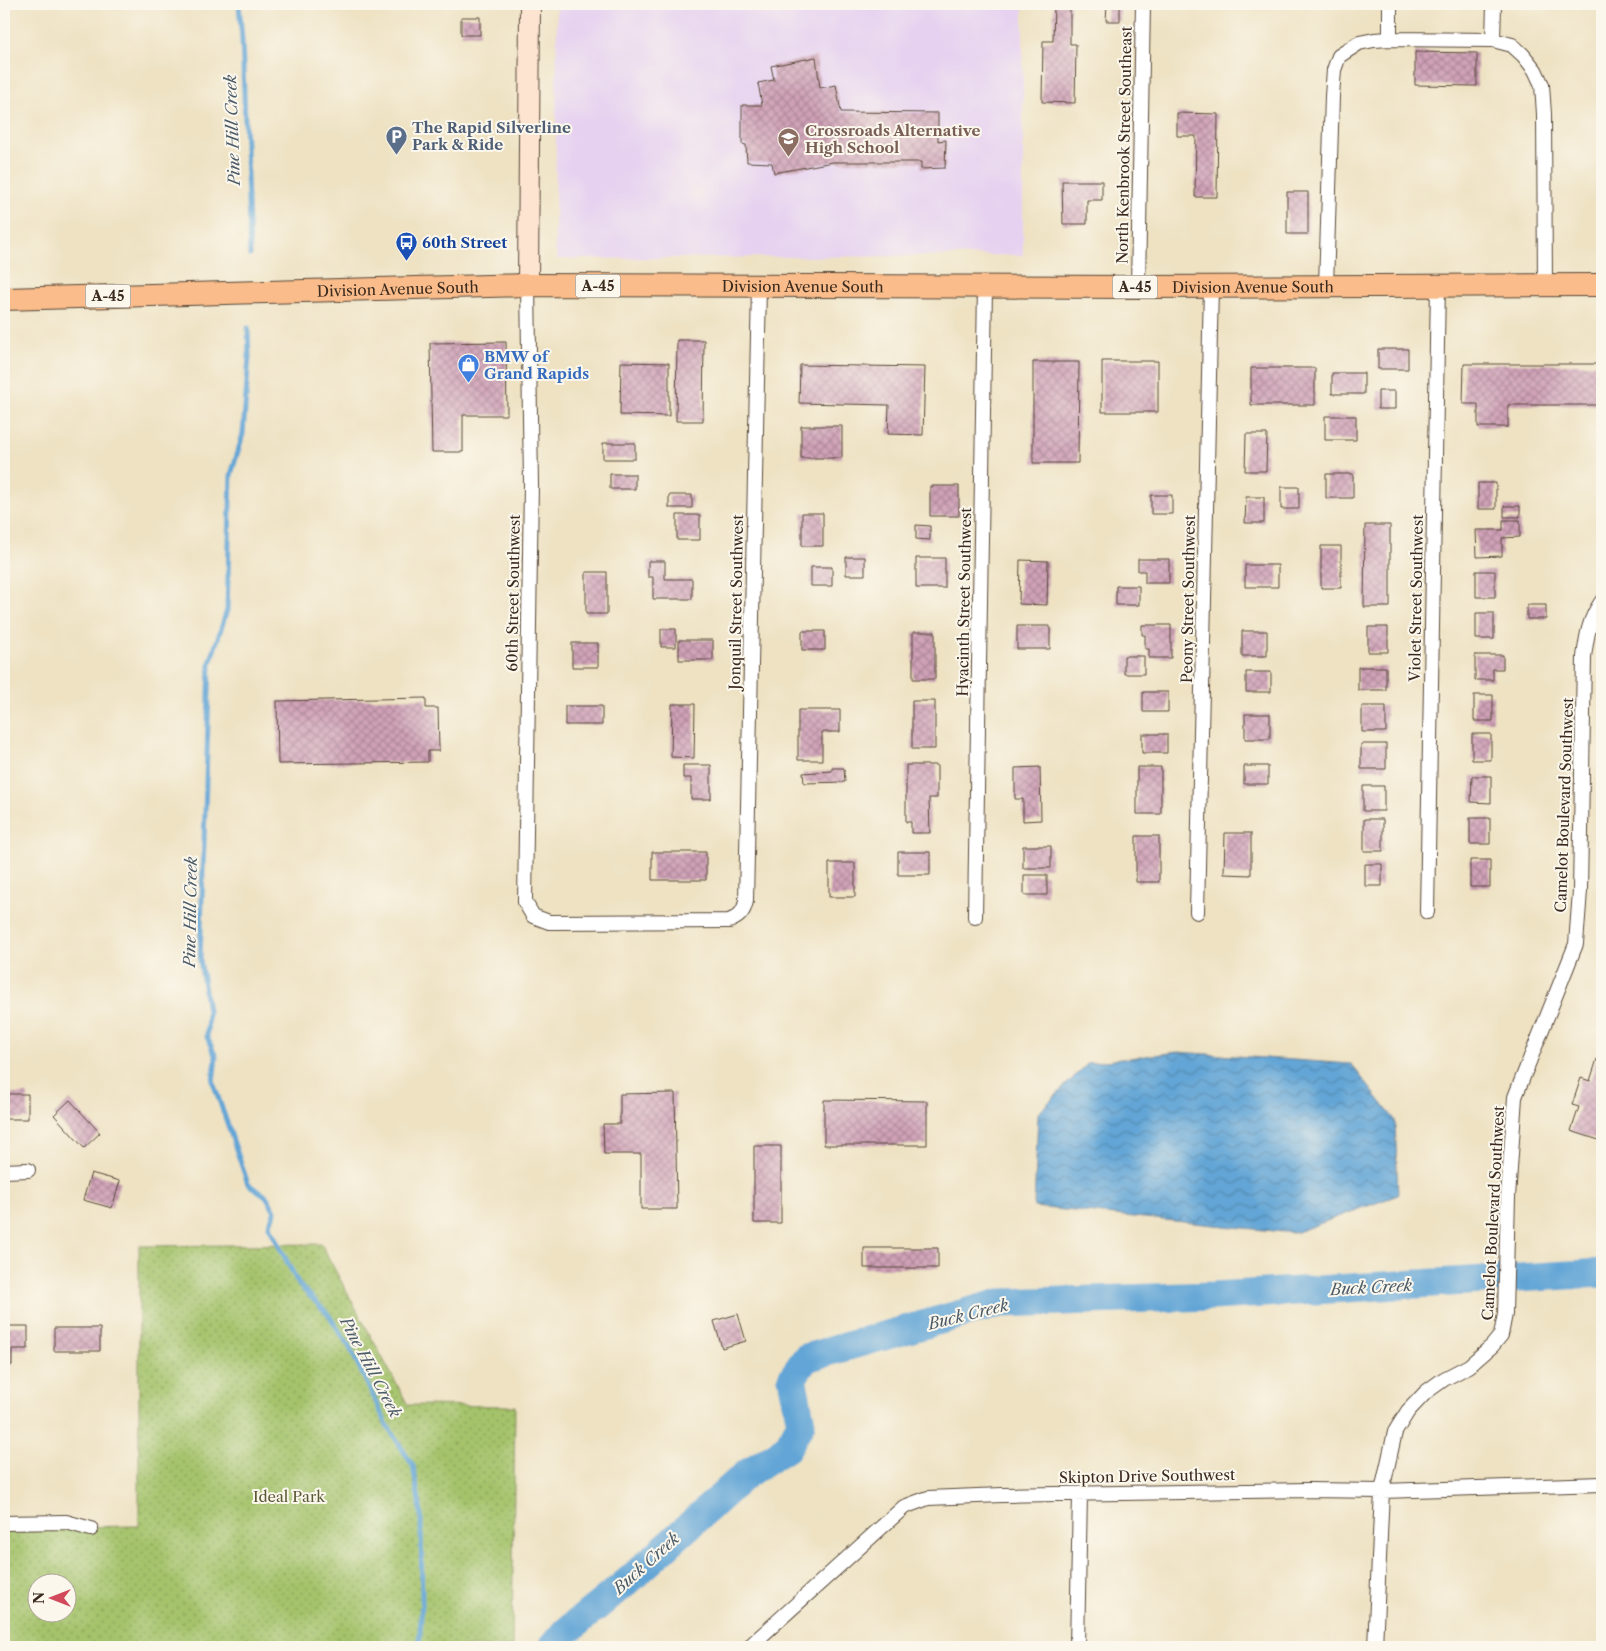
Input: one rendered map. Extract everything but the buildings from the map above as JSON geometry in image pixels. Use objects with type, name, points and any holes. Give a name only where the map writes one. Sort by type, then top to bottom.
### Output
[{"type":"main road","points":[[528,285],[530,4]]},
{"type":"main road","name":"Division Avenue South","points":[[4,299],[528,285],[759,287],[1602,285]]},
{"type":"street","name":"North Kenbrook Street Southeast","points":[[1138,287],[1142,4]]},
{"type":"street","points":[[1390,4],[1390,39]]},
{"type":"street","points":[[1493,40],[1494,4]]},
{"type":"street","points":[[1326,286],[1334,70],[1339,56],[1359,43],[1390,39],[1493,40],[1512,45],[1535,70],[1542,85],[1544,114],[1545,285]]},
{"type":"street","name":"60th Street Southwest","points":[[528,285],[531,493],[526,902],[533,916],[550,922],[729,921],[740,915]]},
{"type":"street","name":"Violet Street Southwest","points":[[1427,912],[1438,285]]},
{"type":"street","name":"Jonquil Street Southwest","points":[[740,915],[744,910],[746,901],[759,287]]},
{"type":"street","name":"Hyacinth Street Southwest","points":[[975,917],[984,287]]},
{"type":"street","name":"Peony Street Southwest","points":[[1196,912],[1212,287]]},
{"type":"street","name":"Camelot Boulevard Southwest","points":[[1376,1647],[1382,1491],[1395,1432],[1408,1411],[1426,1392],[1444,1379],[1469,1366],[1492,1346],[1501,1335],[1505,1314],[1511,1140],[1515,1097],[1576,944],[1580,891],[1584,657],[1587,633],[1593,614],[1602,601]]},
{"type":"street","points":[[4,1171],[28,1170]]},
{"type":"street","name":"Skipton Drive Southwest","points":[[749,1647],[904,1506],[928,1498],[1308,1490],[1382,1491],[1602,1484]]},
{"type":"street","points":[[1078,1647],[1080,1494]]},
{"type":"street","points":[[4,1523],[66,1522],[91,1529]]},
{"type":"shaded area","name":"Crossroads Alternative High School","points":[[557,4],[1023,4],[1023,255],[558,259],[555,249]]},
{"type":"green space","name":"Ideal Park","points":[[321,1244],[408,1405],[515,1406],[512,1647],[4,1647],[4,1528],[139,1526],[139,1246]]},
{"type":"water","points":[[1178,1052],[1351,1064],[1395,1120],[1398,1195],[1294,1233],[1034,1207],[1038,1113],[1088,1063]]},
{"type":"waterway","name":"Pine Hill Creek","points":[[239,4],[250,255]]},
{"type":"waterway","name":"Pine Hill Creek","points":[[248,328],[249,357],[243,434],[231,475],[227,610],[210,663],[200,960],[208,1011],[207,1037],[216,1057],[213,1082],[248,1184],[266,1196],[275,1211],[269,1226],[299,1285],[328,1314],[349,1346],[387,1425],[413,1466],[421,1513],[422,1602],[419,1647]]},
{"type":"waterway","name":"Buck Creek","points":[[552,1647],[563,1634],[627,1582],[746,1474],[787,1448],[801,1423],[792,1378],[806,1358],[1000,1303],[1213,1296],[1602,1273]]},
{"type":"place","name":"The Rapid Silverline Park & Ride","points":[[396,155]]},
{"type":"place","name":"Crossroads Alternative High School","points":[[789,158]]},
{"type":"place","name":"60th Street","points":[[406,261]]},
{"type":"place","name":"BMW of Grand Rapids","points":[[468,384]]}]
